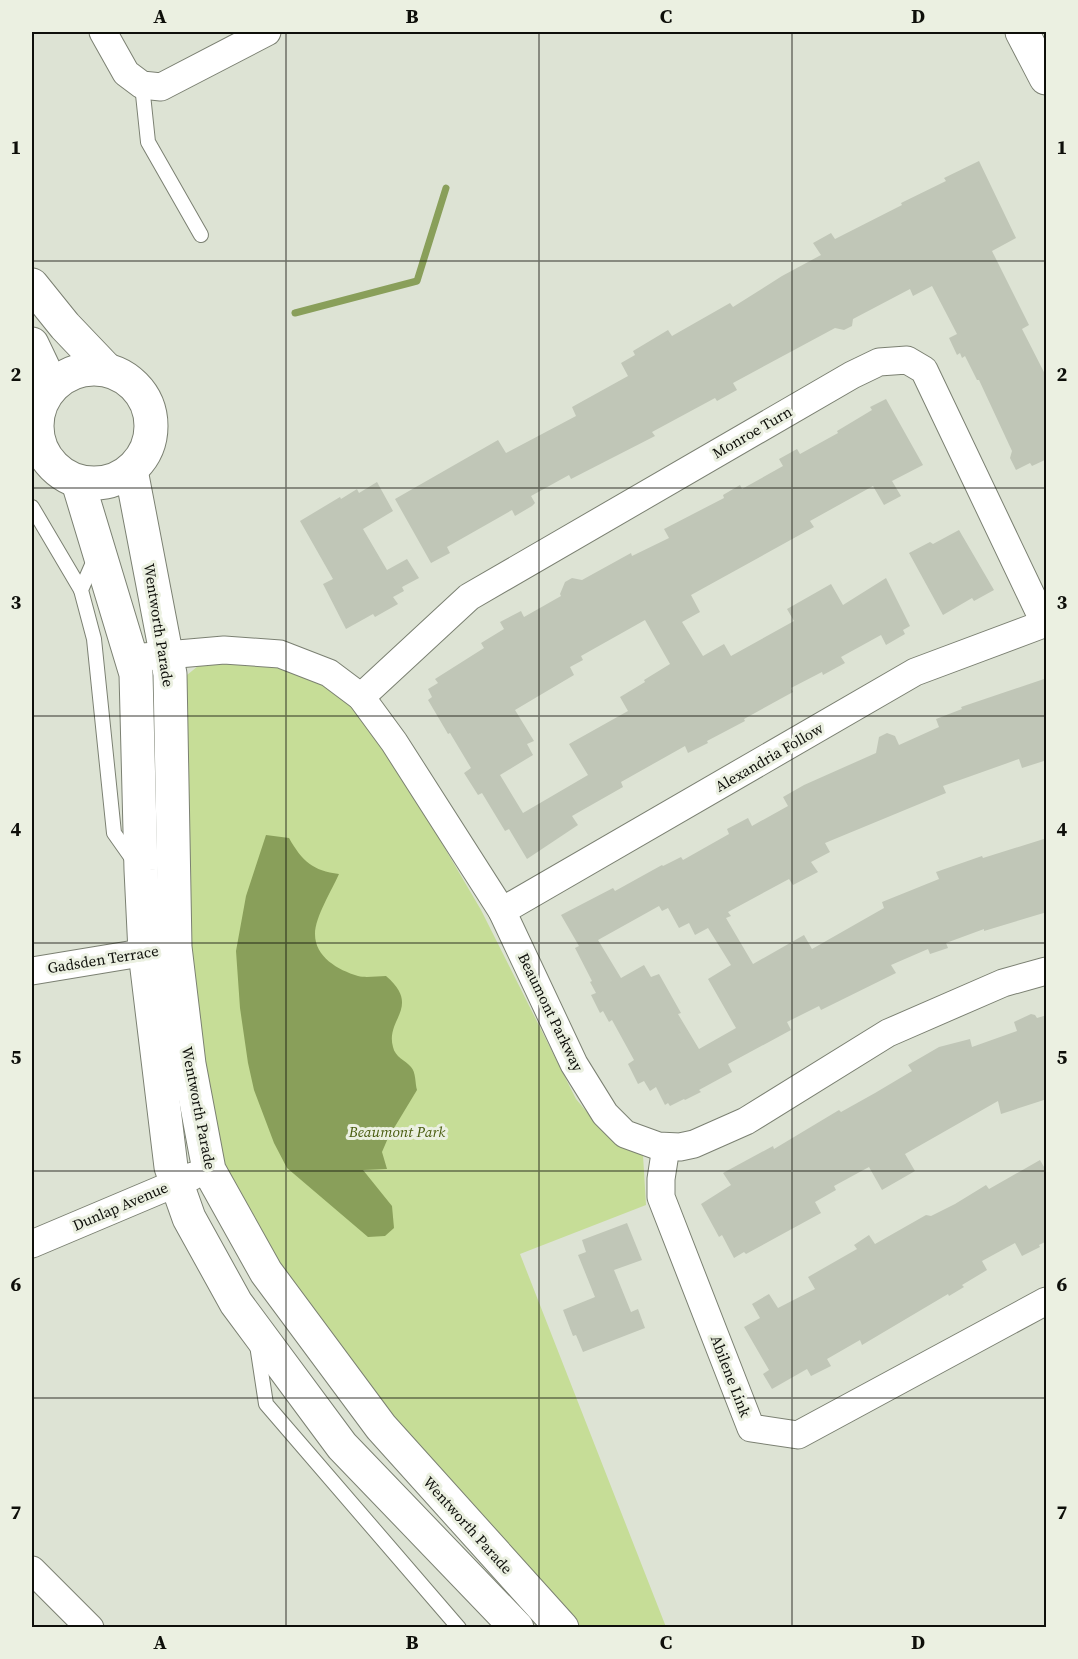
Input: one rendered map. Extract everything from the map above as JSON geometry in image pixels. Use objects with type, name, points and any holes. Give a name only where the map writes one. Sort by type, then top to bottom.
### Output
[{"type":"main road","points":[[1023,32],[1047,78]]},
{"type":"main road","points":[[32,285],[65,326],[107,370]]},
{"type":"main road","points":[[32,344],[42,400]]},
{"type":"main road","points":[[42,400],[68,375],[87,369],[107,370],[132,382],[145,399],[152,420],[148,447],[141,460],[131,470],[115,480],[97,483],[57,475]]},
{"type":"main road","name":"Wentworth Parade","points":[[42,400],[37,422],[38,442],[99,548],[136,674],[141,870],[189,1064],[209,1170],[266,1272],[381,1427],[562,1628]]},
{"type":"main road","name":"Wentworth Parade","points":[[131,470],[170,674],[160,950],[171,1167],[189,1218],[236,1303],[342,1446],[517,1628]]},
{"type":"street","points":[[103,32],[126,73],[142,85],[161,87],[267,32]]},
{"type":"street","name":"Monroe Turn","points":[[361,697],[469,597],[852,375],[879,362],[907,360],[924,370],[1046,624]]},
{"type":"street","name":"Alexandria Follow","points":[[502,911],[915,672],[1046,624]]},
{"type":"street","name":"Beaumont Parkway","points":[[132,658],[166,653],[225,650],[280,654],[328,673],[361,697],[394,742],[502,911],[574,1065],[605,1114],[625,1134],[666,1147],[694,1144],[746,1121],[888,1033],[1003,983],[1047,970]]},
{"type":"street","name":"Gadsden Terrace","points":[[32,971],[160,950]]},
{"type":"street","name":"Abilene Link","points":[[666,1147],[661,1197],[751,1428],[798,1435],[1047,1301]]},
{"type":"street","name":"Dunlap Avenue","points":[[32,1244],[209,1170]]},
{"type":"street","points":[[32,1570],[90,1628]]},
{"type":"lane","points":[[142,85],[148,142],[201,235]]},
{"type":"lane","points":[[32,507],[81,590],[94,639],[114,833],[141,870]]},
{"type":"lane","points":[[81,590],[99,548]]},
{"type":"lane","points":[[255,1328],[266,1404],[459,1628]]},
{"type":"green space","name":"Beaumont Park","points":[[203,662],[267,663],[306,675],[355,706],[419,804],[481,910],[576,1099],[602,1130],[634,1145],[643,1155],[646,1205],[520,1254],[666,1627],[576,1627],[469,1514],[289,1295],[228,1181],[212,1128],[186,896],[187,675]]},
{"type":"shaded area","points":[[266,835],[289,838],[309,864],[330,873],[339,874],[316,927],[316,942],[323,956],[343,970],[358,976],[386,976],[401,996],[402,1005],[392,1037],[393,1047],[398,1056],[413,1069],[417,1090],[382,1152],[387,1169],[363,1170],[392,1206],[394,1228],[385,1236],[368,1237],[287,1168],[274,1143],[254,1090],[240,1008],[236,951],[246,896]]},
{"type":"building","points":[[979,161],[1016,238],[992,251],[1029,325],[1022,329],[1047,378],[1047,459],[1032,466],[1030,463],[1016,470],[1010,458],[1012,451],[979,380],[965,356],[962,358],[960,353],[957,355],[949,338],[957,334],[932,286],[913,296],[910,289],[853,319],[852,326],[844,330],[835,328],[733,383],[737,390],[717,401],[715,398],[652,432],[655,436],[571,479],[569,475],[531,496],[535,503],[532,506],[515,516],[512,510],[447,547],[450,553],[431,563],[395,499],[498,440],[506,453],[576,416],[572,407],[628,376],[621,363],[635,355],[633,351],[668,330],[672,336],[730,303],[733,307],[821,255],[813,243],[831,233],[835,239],[902,205],[901,203],[946,181],[944,178]]},
{"type":"building","points":[[886,399],[923,465],[892,481],[901,496],[884,505],[873,486],[810,521],[814,527],[691,595],[700,612],[682,622],[703,656],[724,644],[731,656],[794,621],[787,609],[831,584],[843,605],[886,578],[910,626],[903,630],[905,634],[886,645],[881,635],[841,657],[845,663],[791,688],[793,692],[707,741],[708,743],[688,753],[685,746],[621,782],[623,787],[572,816],[578,825],[527,859],[509,829],[505,831],[482,793],[478,795],[464,773],[471,768],[428,700],[432,697],[428,689],[438,683],[435,679],[484,648],[481,643],[504,629],[500,622],[521,611],[524,617],[561,596],[565,582],[572,578],[582,580],[631,553],[632,556],[669,538],[664,529],[724,498],[723,495],[740,485],[742,489],[783,466],[779,459],[797,449],[800,454],[838,433],[837,431],[872,410],[870,407]],"holes":[[[645,620],[670,664],[620,697],[628,711],[569,744],[588,775],[523,813],[500,775],[533,755],[527,744],[534,741],[515,710],[574,675],[570,667],[583,660],[581,656]]]},
{"type":"building","points":[[377,482],[393,511],[363,529],[387,570],[407,559],[419,578],[402,587],[404,591],[393,597],[398,604],[375,617],[373,614],[346,629],[323,584],[333,579],[300,521],[340,497],[341,499],[357,489],[359,493]]},
{"type":"building","points":[[959,530],[994,590],[974,601],[972,598],[943,615],[909,553],[930,542],[933,544]]},
{"type":"building","points":[[1047,678],[1047,760],[1022,768],[1019,759],[943,786],[946,793],[825,843],[830,852],[811,862],[818,872],[793,885],[789,879],[728,912],[731,916],[726,918],[753,964],[804,935],[812,949],[884,908],[882,902],[939,879],[936,872],[982,856],[983,858],[1047,838],[1047,912],[984,931],[984,929],[946,943],[948,948],[930,954],[928,949],[891,965],[896,973],[821,1010],[819,1006],[787,1022],[791,1030],[728,1064],[732,1072],[685,1100],[670,1106],[668,1103],[665,1105],[656,1087],[650,1091],[644,1081],[638,1084],[628,1064],[634,1060],[612,1020],[609,1022],[603,1011],[600,1013],[591,995],[596,993],[590,982],[592,981],[575,948],[579,946],[561,915],[613,888],[615,891],[662,865],[681,857],[683,860],[729,834],[727,829],[748,818],[752,826],[788,806],[783,797],[804,785],[876,753],[879,737],[887,733],[895,736],[899,745],[939,727],[936,719],[962,709],[961,707]],"holes":[[[659,906],[662,911],[668,908],[679,928],[689,923],[695,935],[708,928],[731,965],[708,979],[736,1028],[699,1049],[678,1014],[681,1013],[659,974],[651,977],[644,965],[621,978],[598,940]]]},
{"type":"building","points":[[1031,1014],[1037,1018],[1047,1015],[1047,1099],[1001,1114],[998,1101],[905,1154],[915,1171],[882,1190],[869,1167],[834,1186],[836,1190],[815,1202],[821,1213],[746,1254],[744,1252],[734,1258],[722,1235],[719,1237],[701,1204],[731,1185],[723,1173],[773,1146],[774,1149],[839,1110],[841,1112],[875,1093],[912,1071],[908,1065],[939,1047],[970,1039],[972,1047],[1017,1031],[1014,1022]]},
{"type":"building","points":[[1040,1160],[1047,1172],[1047,1241],[1039,1245],[1040,1247],[1022,1256],[1015,1243],[982,1261],[987,1270],[962,1285],[964,1287],[949,1296],[948,1294],[862,1345],[860,1340],[827,1359],[831,1366],[811,1376],[807,1369],[772,1389],[763,1374],[769,1370],[744,1327],[760,1318],[752,1304],[769,1294],[778,1308],[815,1289],[808,1277],[857,1249],[854,1245],[869,1235],[875,1244],[926,1215],[931,1216],[955,1204],[986,1185],[989,1189]]},
{"type":"building","points":[[627,1223],[642,1260],[614,1270],[631,1312],[638,1309],[645,1328],[583,1352],[576,1335],[573,1336],[563,1310],[595,1297],[578,1255],[586,1252],[582,1240]]},
{"type":"waterway","points":[[295,313],[417,281],[446,188]]}]
